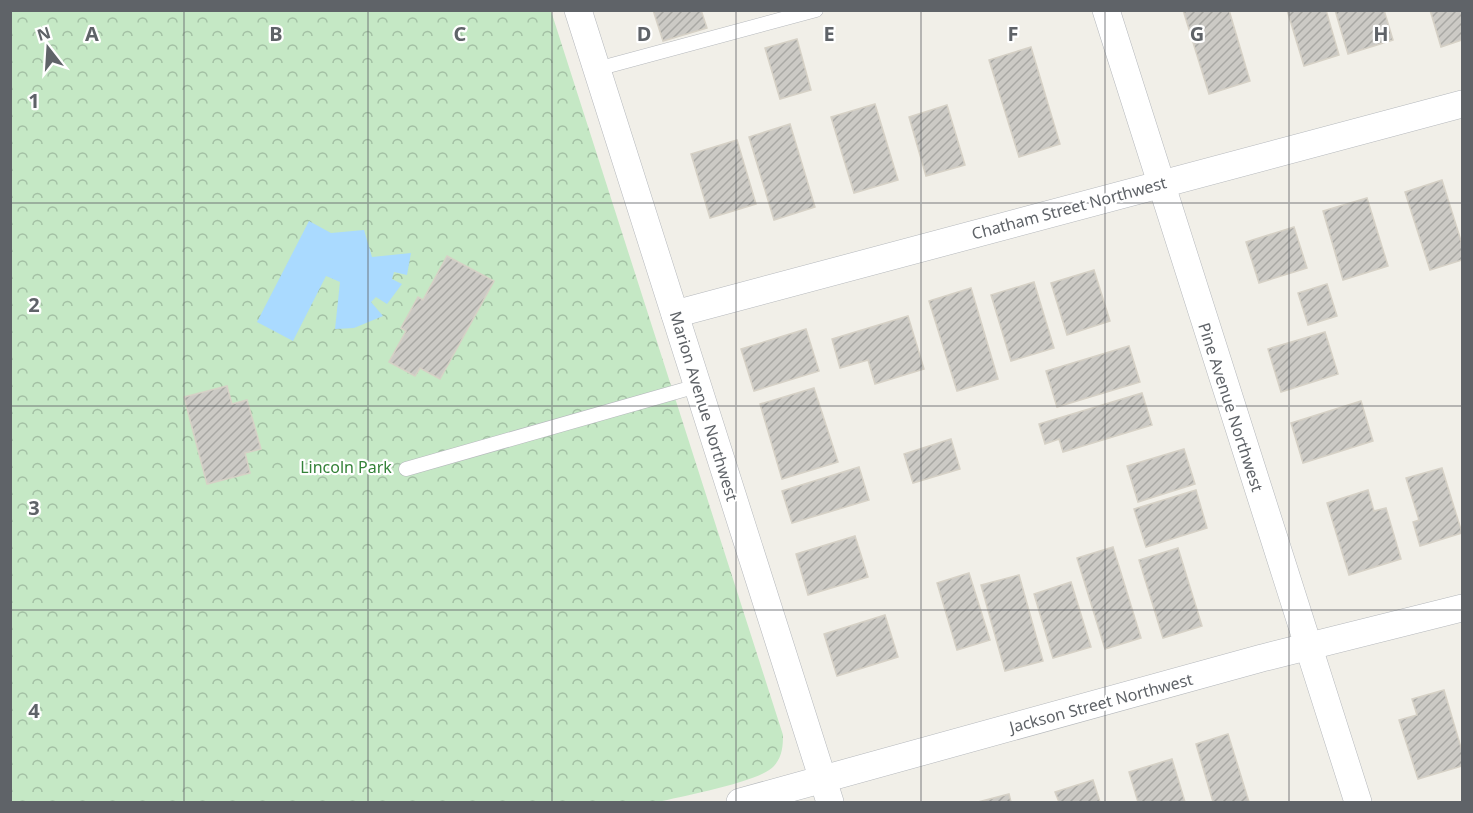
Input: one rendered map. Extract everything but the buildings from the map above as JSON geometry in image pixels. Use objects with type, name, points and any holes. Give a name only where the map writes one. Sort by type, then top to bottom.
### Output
[{"type":"street","name":"Marion Avenue Northwest","points":[[578,10],[826,791]]},
{"type":"street","name":"Pine Avenue Northwest","points":[[1106,10],[1358,802]]},
{"type":"street","name":"Chatham Street Northwest","points":[[675,314],[1462,104]]},
{"type":"street","name":"Jackson Street Northwest","points":[[740,802],[826,791],[1308,648],[1462,608]]},
{"type":"lane","points":[[597,69],[816,10]]},
{"type":"lane","points":[[406,469],[697,386]]},
{"type":"green space","name":"Lincoln Park","points":[[10,11],[551,11],[783,735],[782,752],[774,766],[753,778],[737,783],[658,802],[11,802]]},
{"type":"water","points":[[309,221],[331,233],[364,230],[372,257],[411,253],[407,275],[394,272],[392,279],[402,284],[387,304],[376,297],[371,302],[383,316],[354,328],[335,329],[340,282],[326,276],[293,341],[257,322]]}]
